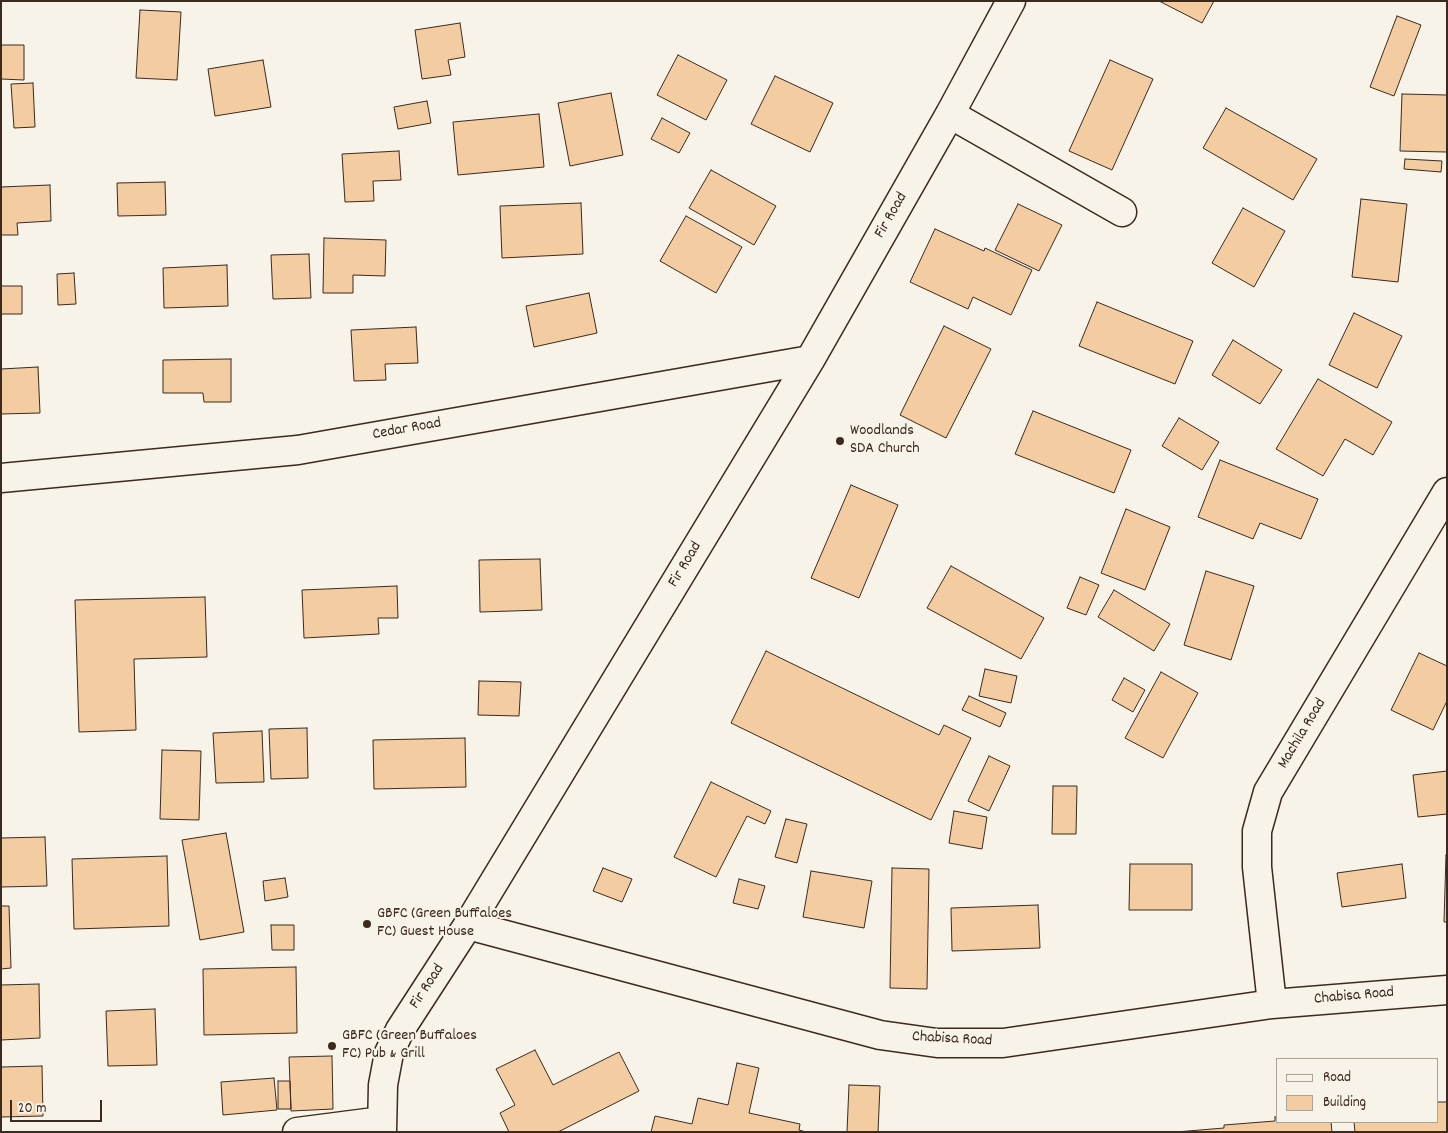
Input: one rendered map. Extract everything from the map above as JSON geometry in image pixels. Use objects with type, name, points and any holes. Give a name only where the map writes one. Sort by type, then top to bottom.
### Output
[{"type":"street","name":"Fir Road","points":[[382,1126],[383,1085],[389,1053],[400,1030],[468,925],[810,360],[950,114],[1011,1]]},
{"type":"street","points":[[950,114],[1122,212]]},
{"type":"street","name":"Cedar Road","points":[[1,478],[298,450],[810,360]]},
{"type":"street","name":"Machila Road","points":[[1272,1004],[1257,867],[1257,830],[1268,792],[1447,492]]},
{"type":"street","name":"Chabisa Road","points":[[468,925],[880,1035],[937,1042],[1003,1042],[1272,1004],[1447,990]]},
{"type":"street","points":[[297,1132],[382,1126]]},
{"type":"building","points":[[1159,1],[1214,1],[1202,23]]},
{"type":"building","points":[[140,10],[181,12],[177,80],[136,78]]},
{"type":"building","points":[[1397,16],[1421,25],[1394,96],[1370,87]]},
{"type":"building","points":[[460,23],[465,57],[448,60],[451,75],[422,79],[415,30]]},
{"type":"building","points":[[1,45],[24,45],[24,80],[1,79]]},
{"type":"building","points":[[678,55],[727,80],[706,120],[657,95]]},
{"type":"building","points":[[263,60],[271,107],[215,116],[208,69]]},
{"type":"building","points":[[1110,60],[1153,79],[1112,170],[1069,151]]},
{"type":"building","points":[[775,76],[833,103],[810,152],[751,124]]},
{"type":"building","points":[[33,83],[35,127],[14,128],[11,84]]},
{"type":"building","points":[[611,93],[623,155],[570,166],[558,103]]},
{"type":"building","points":[[1402,94],[1447,95],[1447,152],[1400,151]]},
{"type":"building","points":[[427,101],[431,123],[398,129],[394,107]]},
{"type":"building","points":[[1226,108],[1317,159],[1293,200],[1203,148]]},
{"type":"building","points":[[539,114],[544,167],[458,175],[453,122]]},
{"type":"building","points":[[662,118],[690,133],[679,153],[651,139]]},
{"type":"building","points":[[399,151],[401,180],[373,181],[374,201],[345,202],[342,154]]},
{"type":"building","points":[[1405,159],[1442,161],[1441,172],[1404,169]]},
{"type":"building","points":[[711,170],[776,206],[754,245],[689,208]]},
{"type":"building","points":[[165,182],[166,215],[118,216],[117,183]]},
{"type":"building","points":[[50,185],[51,221],[17,223],[18,235],[1,235],[1,187]]},
{"type":"building","points":[[1361,199],[1407,204],[1398,282],[1352,277]]},
{"type":"building","points":[[581,203],[583,254],[502,258],[500,206]]},
{"type":"building","points":[[1018,204],[1062,225],[1039,271],[995,250]]},
{"type":"building","points":[[1243,208],[1285,231],[1254,287],[1212,263]]},
{"type":"building","points":[[686,216],[742,247],[716,293],[660,261]]},
{"type":"building","points":[[935,229],[984,251],[985,248],[1032,270],[1011,315],[973,297],[968,309],[910,282]]},
{"type":"building","points":[[324,238],[386,240],[385,276],[353,275],[353,293],[323,293]]},
{"type":"building","points":[[309,254],[311,298],[273,299],[271,255]]},
{"type":"building","points":[[227,265],[228,306],[164,308],[163,268]]},
{"type":"building","points":[[74,273],[76,304],[58,305],[57,274]]},
{"type":"building","points":[[1,286],[22,286],[22,314],[1,314]]},
{"type":"building","points":[[589,293],[597,333],[534,347],[526,306]]},
{"type":"building","points":[[1097,302],[1193,341],[1175,384],[1079,346]]},
{"type":"building","points":[[1354,313],[1402,336],[1377,388],[1329,365]]},
{"type":"building","points":[[944,326],[991,349],[946,438],[900,415]]},
{"type":"building","points":[[416,327],[418,363],[385,364],[386,380],[354,381],[351,330]]},
{"type":"building","points":[[1233,340],[1282,370],[1260,404],[1212,375]]},
{"type":"building","points":[[231,359],[231,402],[204,402],[203,393],[163,393],[163,360]]},
{"type":"building","points":[[38,367],[40,413],[1,414],[1,369]]},
{"type":"building","points":[[1318,379],[1392,422],[1373,455],[1345,439],[1323,476],[1276,449]]},
{"type":"building","points":[[1033,411],[1131,450],[1114,493],[1015,454]]},
{"type":"building","points":[[1179,418],[1219,442],[1202,470],[1162,446]]},
{"type":"building","points":[[1220,460],[1318,499],[1301,539],[1260,523],[1253,539],[1198,517]]},
{"type":"building","points":[[851,485],[898,505],[859,598],[811,578]]},
{"type":"building","points":[[1126,509],[1170,527],[1145,590],[1101,573]]},
{"type":"building","points":[[540,559],[542,610],[480,612],[479,560]]},
{"type":"building","points":[[951,566],[1044,618],[1021,659],[927,608]]},
{"type":"building","points":[[1206,571],[1254,586],[1231,660],[1184,645]]},
{"type":"building","points":[[1080,577],[1099,585],[1086,615],[1067,608]]},
{"type":"building","points":[[397,586],[398,618],[378,618],[379,634],[304,638],[302,590]]},
{"type":"building","points":[[1114,590],[1170,624],[1154,651],[1098,617]]},
{"type":"building","points":[[205,597],[207,657],[134,659],[136,730],[79,732],[75,600]]},
{"type":"building","points":[[766,651],[939,735],[944,725],[971,738],[931,820],[731,723]]},
{"type":"building","points":[[1419,653],[1447,666],[1447,701],[1433,730],[1391,710]]},
{"type":"building","points":[[985,669],[1017,676],[1011,703],[979,696]]},
{"type":"building","points":[[1161,672],[1198,693],[1163,758],[1125,738]]},
{"type":"building","points":[[1124,678],[1145,690],[1133,712],[1112,700]]},
{"type":"building","points":[[479,681],[521,682],[519,716],[478,715]]},
{"type":"building","points":[[969,696],[1006,713],[1000,727],[962,710]]},
{"type":"building","points":[[307,728],[308,778],[271,779],[269,729]]},
{"type":"building","points":[[262,731],[264,782],[216,783],[213,733]]},
{"type":"building","points":[[465,738],[466,787],[374,789],[373,740]]},
{"type":"building","points":[[162,750],[201,751],[199,820],[160,819]]},
{"type":"building","points":[[989,756],[1010,766],[989,811],[968,801]]},
{"type":"building","points":[[1447,771],[1447,814],[1418,817],[1413,775]]},
{"type":"building","points":[[711,782],[771,811],[765,824],[747,816],[716,877],[674,857]]},
{"type":"building","points":[[1053,786],[1077,786],[1076,834],[1052,834]]},
{"type":"building","points":[[954,811],[987,817],[982,849],[949,843]]},
{"type":"building","points":[[786,819],[807,824],[797,863],[775,857]]},
{"type":"building","points":[[226,833],[244,932],[200,940],[182,840]]},
{"type":"building","points":[[45,837],[47,886],[1,887],[1,838]]},
{"type":"building","points":[[1446,855],[1447,922],[1444,922]]},
{"type":"building","points":[[167,856],[169,926],[74,929],[72,859]]},
{"type":"building","points":[[1130,864],[1192,864],[1192,910],[1129,910]]},
{"type":"building","points":[[1402,864],[1406,898],[1342,907],[1337,873]]},
{"type":"building","points":[[603,868],[632,879],[622,902],[593,891]]},
{"type":"building","points":[[892,868],[929,869],[927,989],[890,988]]},
{"type":"building","points":[[811,871],[872,881],[864,928],[803,917]]},
{"type":"building","points":[[285,878],[288,897],[265,901],[263,881]]},
{"type":"building","points":[[739,879],[765,886],[758,909],[733,903]]},
{"type":"building","points":[[1038,905],[1040,948],[952,951],[951,908]]},
{"type":"building","points":[[1,906],[9,906],[11,968],[1,969]]},
{"type":"building","points":[[271,925],[294,925],[294,950],[272,950]]},
{"type":"building","points":[[296,967],[297,1033],[204,1035],[203,969]]},
{"type":"building","points":[[39,984],[40,1038],[1,1040],[1,985]]},
{"type":"building","points":[[155,1009],[157,1065],[108,1066],[106,1011]]},
{"type":"building","points":[[535,1050],[553,1085],[619,1052],[639,1091],[558,1132],[509,1132],[500,1113],[515,1105],[496,1069]]},
{"type":"building","points":[[332,1056],[333,1109],[291,1111],[289,1057]]},
{"type":"building","points":[[737,1063],[759,1068],[749,1113],[800,1124],[799,1130],[806,1132],[651,1132],[655,1116],[692,1124],[698,1098],[728,1105]]},
{"type":"building","points":[[42,1066],[43,1116],[1,1117],[1,1067]]},
{"type":"building","points":[[274,1078],[277,1110],[223,1115],[221,1082]]},
{"type":"building","points":[[278,1081],[290,1081],[291,1109],[278,1109]]},
{"type":"building","points":[[849,1085],[880,1086],[878,1132],[847,1132]]},
{"type":"building","points":[[1438,1102],[1447,1102],[1447,1132],[1355,1132],[1354,1123],[1438,1123]]},
{"type":"building","points":[[1276,1117],[1276,1123],[1331,1123],[1332,1132],[1176,1132],[1224,1128],[1224,1125],[1275,1121]]},
{"type":"place","name":"Woodlands SDA Church","points":[[840,441]]},
{"type":"place","name":"GBFC (Green Buffaloes FC) Guest House","points":[[367,924]]},
{"type":"place","name":"GBFC (Green Buffaloes FC) Pub & Grill","points":[[332,1046]]}]
